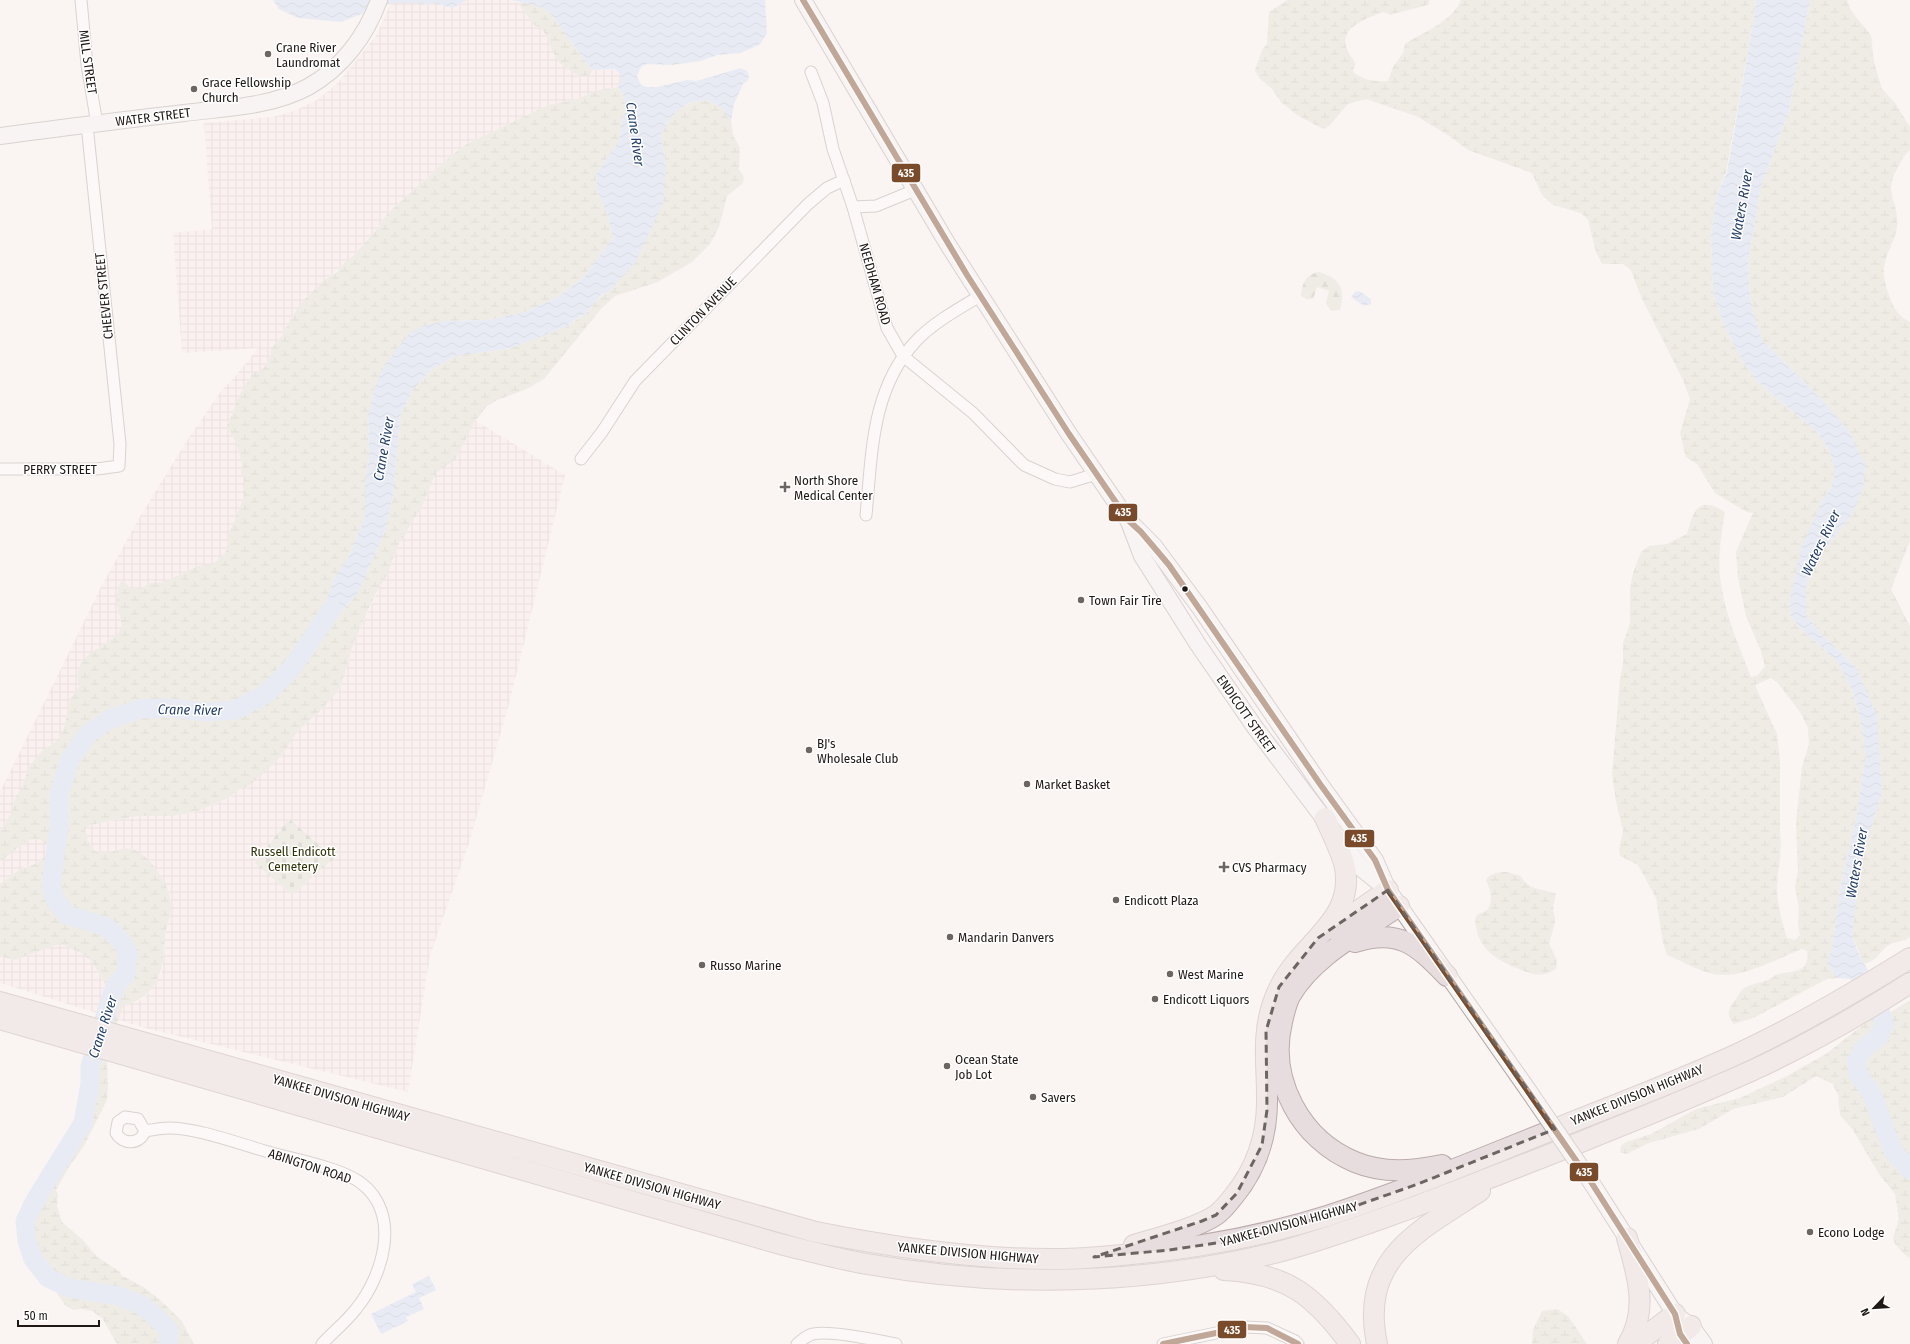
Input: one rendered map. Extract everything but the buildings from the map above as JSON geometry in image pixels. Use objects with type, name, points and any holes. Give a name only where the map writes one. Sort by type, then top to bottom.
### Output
[{"type":"highway","points":[[1324,946],[1333,921],[1340,908],[1346,878],[1339,848],[1325,818]]},
{"type":"highway","points":[[1388,890],[1364,904],[1324,946],[1289,998],[1284,1012],[1278,1041],[1280,1072],[1286,1093],[1304,1123],[1322,1142],[1336,1152],[1355,1162],[1387,1170],[1420,1170],[1500,1151]]},
{"type":"highway","points":[[1094,1257],[1179,1231],[1202,1222],[1216,1215],[1236,1193],[1258,1157],[1263,1139],[1267,1110],[1265,1056],[1269,1017],[1279,987],[1287,974],[1324,946],[1399,906]]},
{"type":"highway","points":[[1324,946],[1381,936],[1390,936],[1402,940],[1424,953],[1447,976]]},
{"type":"highway","name":"YANKEE DIVISION HIGHWAY","points":[[0,1019],[80,1034],[816,1232],[873,1244],[932,1252],[1022,1259],[1060,1259],[1169,1250],[1230,1241],[1324,1217],[1418,1184],[1713,1064],[1783,1032],[1845,998],[1910,958]]},
{"type":"highway","name":"YANKEE DIVISION HIGHWAY","points":[[126,1047],[780,1244],[868,1264],[943,1274],[1006,1279],[1115,1278],[1242,1260],[1318,1240],[1512,1170],[1732,1079],[1796,1048],[1856,1016],[1910,983]]},
{"type":"highway","name":"YANKEE DIVISION HIGHWAY","points":[[0,1002],[80,1034]]},
{"type":"highway","points":[[1377,1344],[1373,1323],[1376,1294],[1381,1276],[1391,1259],[1413,1236],[1512,1170]]},
{"type":"highway","points":[[1627,1238],[1641,1294],[1641,1306],[1638,1320],[1628,1344]]},
{"type":"highway","points":[[1190,1268],[1241,1271],[1261,1274],[1280,1280],[1307,1296],[1336,1326],[1350,1344]]},
{"type":"highway","points":[[1635,1344],[1675,1314]]},
{"type":"main road","name":"WATER STREET","points":[[0,136],[226,108],[282,98],[307,87],[340,64],[359,40],[370,21],[379,0]]},
{"type":"main road","name":"ENDICOTT STREET","points":[[803,0],[915,190],[980,296],[1096,474],[1128,520],[1154,546],[1200,608],[1375,860],[1388,890],[1528,1090],[1591,1182],[1627,1238],[1675,1314],[1681,1337],[1704,1344]]},
{"type":"main road","name":"ENDICOTT STREET","points":[[1128,520],[1142,556],[1197,643],[1272,750],[1362,868],[1388,890]]},
{"type":"street","name":"MILL STREET","points":[[81,0],[92,124]]},
{"type":"street","name":"NEEDHAM ROAD","points":[[811,72],[823,103],[833,149],[853,208],[887,328],[904,356],[973,413],[1024,465],[1055,479],[1070,482],[1096,474]]},
{"type":"street","name":"CHEEVER STREET","points":[[92,124],[120,444],[119,466]]},
{"type":"street","name":"CLINTON AVENUE","points":[[581,459],[602,432],[635,381],[808,204],[827,188],[844,180]]},
{"type":"street","points":[[853,208],[866,208],[884,204],[915,190]]},
{"type":"street","points":[[866,515],[878,412],[888,382],[916,340],[980,296]]},
{"type":"street","name":"PERRY STREET","points":[[0,469],[97,469],[119,466]]},
{"type":"street","name":"ABINGTON ROAD","points":[[145,1131],[169,1128],[204,1134],[332,1170],[361,1183],[374,1197],[380,1208],[386,1228],[383,1255],[371,1283],[356,1309],[322,1344]]},
{"type":"street","points":[[1163,1344],[1245,1327],[1267,1328],[1295,1341],[1298,1344]]},
{"type":"street","points":[[797,1344],[808,1336],[821,1333],[862,1337],[896,1344]]},
{"type":"highlighted area","points":[[1388,890],[1555,1129],[1418,1184],[1324,1217],[1230,1241],[1169,1250],[1094,1257],[1216,1215],[1237,1193],[1262,1145],[1267,1110],[1266,1031],[1279,987],[1318,938]]},
{"type":"shaded area","points":[[467,0],[511,0],[518,3],[526,2],[592,70],[616,70],[621,75],[621,84],[619,87],[599,90],[574,100],[548,105],[467,144],[452,155],[387,214],[377,229],[353,256],[307,297],[293,315],[281,337],[284,495],[80,708],[21,802],[0,831],[0,792],[101,587],[138,520],[186,442],[221,391],[234,378],[258,348],[182,353],[173,233],[212,229],[204,123],[273,117],[296,110],[317,100],[337,84],[376,36],[391,3],[415,3],[428,5],[433,3],[453,8]]},
{"type":"shaded area","points":[[437,397],[565,475],[509,704],[469,843],[430,956],[408,1092],[145,1028],[0,983],[0,956],[14,960],[57,945],[63,945],[81,953],[91,961],[105,983],[108,996],[136,1003],[146,996],[161,974],[165,949],[165,936],[171,911],[171,898],[166,886],[119,849],[107,854],[95,851],[88,841],[85,829],[90,825],[115,820],[141,816],[173,816],[198,811],[228,798],[265,772],[283,754],[297,732],[321,710],[338,691],[354,642],[394,556]]},
{"type":"shaded area","points":[[33,838],[45,842],[51,851],[37,863],[19,870],[0,884],[0,861],[27,840]]},
{"type":"green space","points":[[1288,0],[1429,0],[1429,4],[1391,15],[1383,12],[1356,24],[1350,29],[1345,41],[1348,53],[1355,63],[1353,72],[1365,79],[1374,81],[1388,81],[1393,67],[1403,53],[1405,44],[1444,20],[1457,8],[1461,0],[1756,0],[1726,172],[1716,196],[1711,235],[1713,294],[1726,329],[1743,362],[1758,382],[1817,432],[1830,452],[1835,471],[1831,487],[1821,503],[1789,604],[1791,616],[1801,629],[1837,661],[1852,689],[1860,718],[1866,754],[1856,818],[1840,889],[1832,947],[1827,963],[1837,978],[1827,979],[1753,1018],[1734,1024],[1729,1015],[1729,1009],[1744,988],[1766,981],[1776,975],[1796,971],[1802,968],[1807,960],[1807,951],[1802,949],[1753,969],[1723,975],[1702,971],[1667,955],[1663,943],[1656,898],[1638,865],[1620,856],[1619,850],[1623,831],[1612,775],[1620,679],[1623,664],[1623,643],[1630,623],[1630,588],[1633,573],[1641,552],[1649,546],[1667,544],[1687,534],[1695,512],[1703,505],[1716,507],[1725,512],[1719,561],[1720,577],[1725,603],[1732,628],[1751,677],[1758,675],[1765,666],[1761,651],[1746,616],[1738,578],[1736,552],[1753,513],[1747,512],[1715,493],[1697,464],[1686,457],[1680,433],[1690,399],[1683,380],[1641,297],[1631,270],[1623,264],[1602,264],[1596,252],[1588,220],[1581,213],[1553,205],[1542,195],[1532,173],[1468,150],[1448,135],[1416,116],[1366,99],[1348,104],[1329,126],[1323,129],[1297,115],[1281,102],[1272,89],[1259,78],[1255,70],[1262,50],[1267,44],[1269,12]],"holes":[[[1771,678],[1777,682],[1800,712],[1808,728],[1809,744],[1802,767],[1796,822],[1798,871],[1795,887],[1799,908],[1798,925],[1800,935],[1795,940],[1787,938],[1780,914],[1777,890],[1781,846],[1780,760],[1777,734],[1755,685]]]},
{"type":"green space","points":[[1810,0],[1847,0],[1851,11],[1871,35],[1874,62],[1882,89],[1895,103],[1910,127],[1910,150],[1900,163],[1891,185],[1892,197],[1896,209],[1897,226],[1895,236],[1885,262],[1884,278],[1893,306],[1903,318],[1910,322],[1910,541],[1891,589],[1910,626],[1910,937],[1905,940],[1894,942],[1885,948],[1876,958],[1864,964],[1852,935],[1854,913],[1861,862],[1882,793],[1856,667],[1821,634],[1806,614],[1806,586],[1820,555],[1852,515],[1823,401],[1763,341],[1754,316],[1750,295],[1748,264],[1760,190],[1789,110]]},
{"type":"green space","points":[[526,2],[538,6],[550,13],[592,70],[591,74],[582,77],[560,63],[552,51],[547,36],[539,27],[534,25],[518,3]]},
{"type":"green space","points":[[618,87],[623,94],[626,109],[621,124],[619,141],[596,174],[597,191],[608,216],[613,238],[583,278],[558,297],[525,312],[489,320],[445,321],[368,416],[369,458],[365,483],[365,516],[349,556],[334,579],[325,605],[317,616],[327,628],[358,593],[386,529],[393,495],[400,416],[413,389],[432,369],[455,356],[511,348],[568,326],[584,315],[599,298],[609,291],[666,165],[661,134],[669,120],[678,110],[692,102],[708,100],[722,108],[731,122],[733,135],[740,148],[739,170],[744,177],[743,183],[727,196],[719,227],[710,244],[692,262],[658,282],[615,296],[601,309],[544,379],[527,389],[497,400],[486,407],[474,423],[457,457],[436,473],[421,508],[397,547],[388,573],[375,595],[354,642],[338,691],[321,710],[297,732],[283,754],[265,772],[250,785],[238,790],[228,798],[198,811],[173,816],[141,816],[115,820],[90,825],[85,829],[88,841],[95,851],[106,852],[128,848],[134,849],[145,857],[162,878],[170,895],[171,903],[171,911],[165,935],[163,961],[157,981],[144,996],[135,1002],[123,1006],[107,1055],[107,1100],[84,1146],[69,1167],[56,1190],[58,1195],[57,1206],[62,1222],[83,1240],[96,1256],[120,1272],[121,1275],[145,1288],[160,1300],[181,1320],[194,1344],[117,1344],[102,1318],[92,1311],[82,1309],[73,1310],[65,1305],[51,1285],[36,1272],[24,1252],[19,1231],[23,1202],[61,1153],[78,1118],[86,1087],[84,1081],[85,1068],[95,1045],[98,1026],[107,1009],[108,996],[105,983],[91,961],[81,953],[63,945],[57,945],[14,960],[0,956],[0,884],[19,870],[37,863],[51,851],[45,843],[39,839],[33,839],[27,841],[0,861],[0,831],[12,812],[12,805],[22,786],[30,765],[42,751],[56,742],[63,731],[71,698],[79,687],[77,675],[81,663],[88,655],[117,635],[122,626],[116,600],[120,583],[123,581],[131,588],[141,589],[150,583],[164,582],[198,566],[211,565],[224,555],[228,546],[229,532],[244,496],[245,482],[241,473],[242,464],[237,444],[228,429],[227,421],[232,415],[238,398],[253,373],[261,370],[266,365],[271,356],[271,349],[281,337],[293,315],[303,301],[323,281],[337,272],[344,263],[353,256],[377,229],[387,214],[452,155],[467,144],[548,105],[574,100],[599,90]]},
{"type":"green space","points":[[1319,272],[1326,274],[1340,285],[1342,290],[1342,303],[1340,310],[1331,311],[1326,303],[1329,291],[1317,287],[1313,299],[1307,299],[1301,296],[1302,287],[1308,277]]},
{"type":"green space","name":"Russell Endicott Cemetery","points":[[289,819],[334,858],[292,895],[255,863]]},
{"type":"green space","points":[[1507,872],[1521,876],[1528,885],[1532,887],[1556,894],[1553,906],[1555,922],[1549,944],[1557,960],[1556,969],[1550,972],[1540,975],[1531,974],[1516,968],[1490,953],[1481,941],[1475,923],[1477,915],[1486,911],[1490,904],[1491,896],[1486,880],[1495,873]]},
{"type":"green space","points":[[1910,1000],[1910,1258],[1895,1244],[1893,1238],[1899,1219],[1895,1194],[1879,1174],[1853,1130],[1840,1115],[1838,1095],[1833,1084],[1816,1076],[1783,1097],[1733,1109],[1699,1129],[1649,1143],[1626,1154],[1620,1152],[1621,1146],[1626,1142],[1651,1134],[1696,1109],[1740,1098],[1787,1076],[1826,1054],[1869,1020],[1891,1012]]},
{"type":"green space","points":[[1557,1309],[1568,1316],[1587,1344],[1532,1344],[1533,1330],[1542,1311]]},
{"type":"water","points":[[273,0],[467,0],[453,8],[433,3],[428,5],[415,3],[391,3],[341,22],[298,18],[279,9]]},
{"type":"water","points":[[511,0],[765,0],[767,33],[761,43],[757,46],[740,53],[718,55],[700,61],[673,65],[647,64],[641,67],[637,76],[641,85],[647,87],[657,87],[687,80],[696,81],[741,68],[747,71],[749,76],[748,80],[743,84],[734,104],[731,122],[722,108],[708,100],[691,102],[678,110],[669,120],[661,134],[666,165],[663,204],[635,263],[609,291],[601,295],[585,314],[573,321],[568,326],[511,348],[455,356],[432,369],[413,389],[400,416],[393,495],[386,529],[358,593],[320,635],[315,624],[317,616],[325,605],[334,579],[349,556],[365,516],[365,483],[369,458],[368,416],[375,387],[385,364],[410,333],[426,325],[445,321],[489,320],[525,312],[558,297],[583,278],[613,238],[608,216],[597,191],[596,174],[619,141],[621,124],[626,109],[623,94],[618,87],[621,82],[621,75],[615,69],[592,70],[550,13],[538,6]]},
{"type":"water","points":[[1756,0],[1810,0],[1789,110],[1760,190],[1748,264],[1750,295],[1754,316],[1763,341],[1823,401],[1849,431],[1866,466],[1863,488],[1852,515],[1820,555],[1806,586],[1806,614],[1821,634],[1856,667],[1877,716],[1882,793],[1861,862],[1852,935],[1858,952],[1890,1012],[1869,1020],[1859,993],[1850,979],[1837,978],[1827,963],[1832,947],[1840,889],[1856,818],[1866,754],[1860,718],[1852,689],[1837,661],[1801,629],[1791,616],[1789,604],[1801,548],[1821,503],[1831,487],[1835,471],[1830,452],[1817,432],[1758,382],[1743,362],[1726,329],[1713,294],[1711,235],[1716,196],[1727,172]]},
{"type":"water","points":[[1359,291],[1371,299],[1371,304],[1364,306],[1351,297],[1355,292]]},
{"type":"water","points":[[429,1276],[436,1290],[419,1298],[424,1309],[406,1317],[408,1321],[381,1334],[371,1314],[416,1292],[412,1284]]},
{"type":"waterway","name":"Crane River","points":[[168,1344],[169,1330],[141,1305],[119,1296],[69,1288],[48,1278],[33,1259],[27,1241],[25,1221],[37,1197],[83,1123],[90,1084],[90,1066],[111,997],[116,985],[126,974],[128,953],[120,940],[107,927],[67,915],[55,900],[51,884],[59,826],[59,794],[70,759],[88,734],[110,719],[139,709],[169,708],[207,712],[236,710],[266,694],[291,669],[332,609]]},
{"type":"waterway","name":"Waters River","points":[[1870,993],[1880,1011],[1884,1024],[1879,1037],[1863,1049],[1856,1062],[1858,1074],[1872,1094],[1893,1151],[1910,1170]]},
{"type":"transit line","name":"435","points":[[803,0],[967,275],[1069,434],[1128,520],[1141,532],[1169,565],[1320,784],[1375,860],[1388,890],[1591,1182],[1675,1314],[1680,1334],[1687,1344]]},
{"type":"transit line","name":"435","points":[[1163,1344],[1245,1327],[1267,1328],[1298,1344]]},
{"type":"place","name":"Crane River Laundromat","points":[[268,54]]},
{"type":"place","name":"Grace Fellowship Church","points":[[194,89]]},
{"type":"place","name":"North Shore Medical Center","points":[[785,487]]},
{"type":"place","name":"Town Fair Tire","points":[[1081,600]]},
{"type":"place","name":"BJ's Wholesale Club","points":[[809,750]]},
{"type":"place","name":"Market Basket","points":[[1027,784]]},
{"type":"place","name":"CVS Pharmacy","points":[[1224,867]]},
{"type":"place","name":"Endicott Plaza","points":[[1116,900]]},
{"type":"place","name":"Mandarin Danvers","points":[[950,937]]},
{"type":"place","name":"Russo Marine","points":[[702,965]]},
{"type":"place","name":"West Marine","points":[[1170,974]]},
{"type":"place","name":"Endicott Liquors","points":[[1155,999]]},
{"type":"place","name":"Ocean State Job Lot","points":[[947,1066]]},
{"type":"place","name":"Savers","points":[[1033,1097]]},
{"type":"place","name":"Econo Lodge","points":[[1810,1232]]}]
